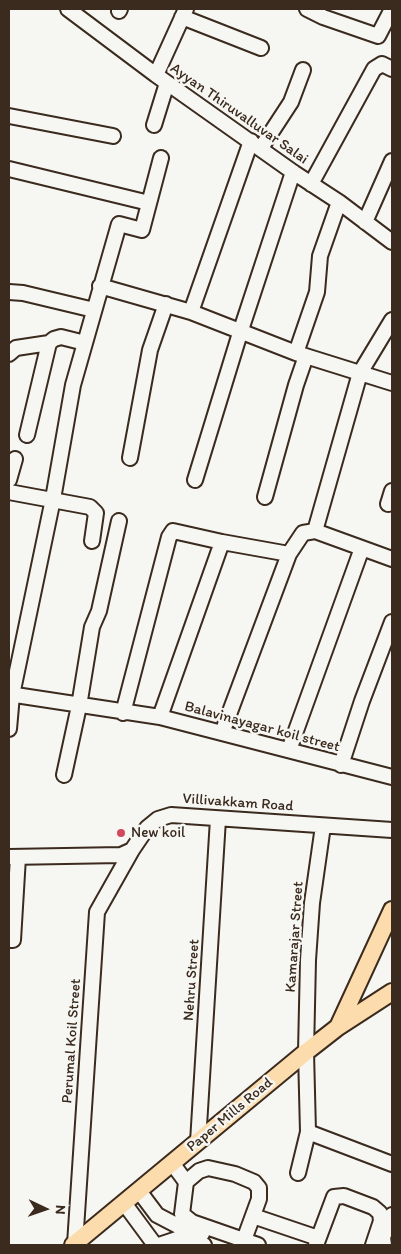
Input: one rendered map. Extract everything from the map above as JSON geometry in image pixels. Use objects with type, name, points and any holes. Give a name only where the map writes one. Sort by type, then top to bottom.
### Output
[{"type":"main road","points":[[338,1027],[392,910]]},
{"type":"main road","name":"Paper Mills Road","points":[[74,1244],[306,1052],[338,1027],[392,992]]},
{"type":"street","name":"Ayyan Thiruvalluvar Salai","points":[[68,9],[162,79],[310,184],[339,202],[392,242]]},
{"type":"street","points":[[307,9],[323,17],[378,36],[392,9]]},
{"type":"street","points":[[154,125],[162,79],[184,13],[261,48]]},
{"type":"street","points":[[310,184],[374,69],[382,64],[392,69]]},
{"type":"street","points":[[191,312],[256,144],[291,102],[303,70]]},
{"type":"street","points":[[9,116],[113,136]]},
{"type":"street","points":[[9,729],[11,694],[53,500],[74,385],[85,342],[100,286],[120,224],[142,230],[161,158]]},
{"type":"street","points":[[365,222],[392,161]]},
{"type":"street","points":[[9,169],[149,203]]},
{"type":"street","points":[[196,480],[240,333],[293,172]]},
{"type":"street","points":[[265,497],[296,385],[301,355],[317,292],[320,256],[339,202]]},
{"type":"street","points":[[100,286],[191,312],[240,333],[301,355],[392,383]]},
{"type":"street","points":[[9,292],[23,293],[94,310]]},
{"type":"street","points":[[130,458],[150,350],[166,304]]},
{"type":"street","points":[[315,531],[360,374],[392,320]]},
{"type":"street","points":[[9,354],[16,348],[49,343],[61,337],[85,342]]},
{"type":"street","points":[[27,435],[49,343]]},
{"type":"street","points":[[9,480],[15,459]]},
{"type":"street","points":[[9,492],[90,507],[96,513],[92,541]]},
{"type":"street","points":[[64,775],[80,706],[92,627],[99,611],[119,521]]},
{"type":"street","points":[[123,713],[169,537],[173,531],[289,554]]},
{"type":"street","points":[[222,733],[289,554],[303,533],[315,531],[392,560]]},
{"type":"street","points":[[160,717],[222,542]]},
{"type":"street","points":[[289,750],[362,548]]},
{"type":"street","points":[[342,765],[362,701],[392,622]]},
{"type":"street","name":"Balavinayagar koil street","points":[[11,694],[123,713],[160,717],[392,777]]},
{"type":"street","name":"Villivakkam Road","points":[[132,850],[147,828],[158,818],[171,814],[218,819],[392,830]]},
{"type":"street","name":"Nehru Street","points":[[198,1142],[218,819]]},
{"type":"street","name":"Kamarajar Street","points":[[298,1173],[308,1132],[306,1052],[312,903],[323,826]]},
{"type":"street","points":[[9,940],[14,940],[13,857],[121,856],[132,850]]},
{"type":"street","name":"Perumal Koil Street","points":[[74,1244],[98,912],[132,850]]},
{"type":"street","points":[[308,1132],[392,1164]]},
{"type":"street","points":[[172,1163],[186,1182]]},
{"type":"street","points":[[208,1168],[235,1174],[254,1182],[259,1188],[254,1216],[241,1242],[192,1222],[182,1214],[186,1182],[199,1170],[208,1168]]},
{"type":"street","points":[[139,1190],[157,1215],[168,1222],[258,1245]]},
{"type":"street","points":[[254,1216],[317,1242],[334,1197],[344,1196],[374,1207],[380,1213],[381,1221],[373,1245]]},
{"type":"street","points":[[124,1203],[155,1245]]},
{"type":"street","points":[[384,1245],[383,1237],[392,1215]]},
{"type":"street","points":[[159,1245],[180,1238],[204,1245]]},
{"type":"place","name":"New koil","points":[[121,833]]}]
